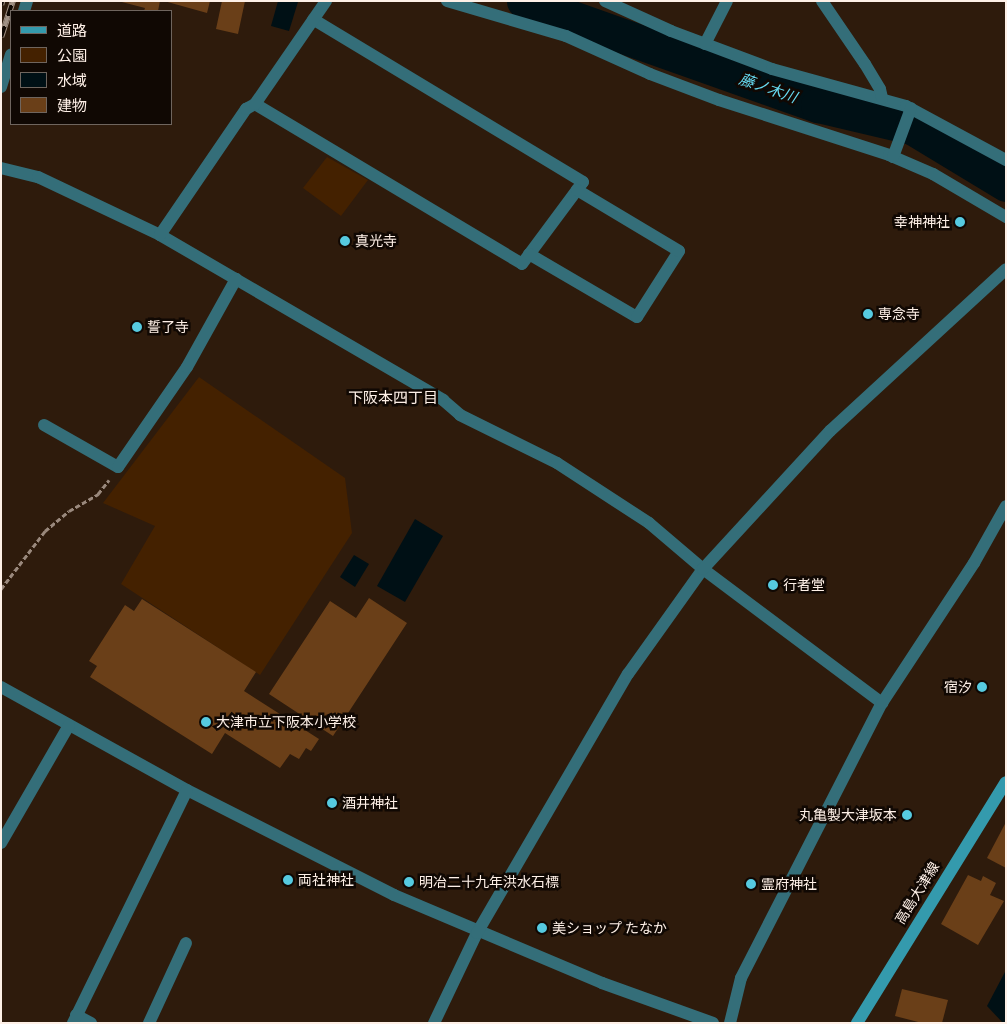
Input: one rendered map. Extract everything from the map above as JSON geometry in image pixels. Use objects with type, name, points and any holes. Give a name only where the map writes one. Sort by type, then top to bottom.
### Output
[{"type":"main road","name":"高島大津線","points":[[857,1023],[1006,782]]},
{"type":"street","points":[[160,235],[246,109],[255,104],[326,1]]},
{"type":"street","points":[[447,1],[566,36],[650,74],[719,100],[893,157],[933,174],[1006,217]]},
{"type":"street","points":[[605,1],[704,44],[772,69],[882,98],[911,108],[1006,160]]},
{"type":"street","points":[[704,44],[727,1]]},
{"type":"street","points":[[822,1],[866,64],[880,89],[882,98]]},
{"type":"street","points":[[255,104],[522,264],[583,182],[313,19]]},
{"type":"street","points":[[1,87],[10,57]]},
{"type":"street","points":[[893,157],[911,108]]},
{"type":"street","points":[[1,168],[38,177],[160,235],[443,400],[460,415],[558,463],[650,523],[703,569],[882,703]]},
{"type":"street","points":[[529,254],[637,317],[679,250],[577,190]]},
{"type":"street","points":[[434,1023],[477,933],[628,674],[703,569],[830,431],[1006,269]]},
{"type":"street","points":[[44,425],[118,467],[188,367],[236,280]]},
{"type":"street","points":[[730,1023],[741,978],[882,703],[974,563],[1006,506]]},
{"type":"street","points":[[1,687],[187,790],[394,895],[477,933],[713,1023]]},
{"type":"street","points":[[1,843],[69,725]]},
{"type":"street","points":[[91,1023],[75,1019],[187,790]]},
{"type":"street","points":[[149,1023],[186,944]]},
{"type":"path","points":[[1,589],[45,532],[69,511],[98,494],[118,467]]},
{"type":"green space","points":[[327,157],[368,180],[341,216],[303,188]]},
{"type":"green space","points":[[199,377],[345,478],[352,533],[260,675],[121,584],[155,526],[103,503]]},
{"type":"water","points":[[278,1],[298,2],[289,31],[271,26]]},
{"type":"water","points":[[415,519],[443,536],[405,602],[377,586]]},
{"type":"water","points":[[354,555],[369,564],[355,587],[340,577]]},
{"type":"water","points":[[1006,970],[1006,1023],[1003,1023],[987,1006]]},
{"type":"building","points":[[118,1],[160,1],[158,10],[144,10],[145,8]]},
{"type":"building","points":[[164,1],[210,1],[207,13]]},
{"type":"building","points":[[222,1],[245,1],[238,34],[216,29]]},
{"type":"building","points":[[369,598],[407,623],[333,736],[269,694],[330,601],[356,618]]},
{"type":"building","points":[[142,599],[256,672],[244,691],[319,739],[311,751],[306,748],[299,759],[290,754],[280,768],[225,733],[212,754],[90,677],[97,666],[89,661],[125,605],[134,611]]},
{"type":"building","points":[[1006,822],[1006,868],[987,858]]},
{"type":"building","points":[[968,875],[981,881],[983,876],[996,883],[990,895],[1004,901],[978,945],[941,924]]},
{"type":"building","points":[[902,989],[948,1000],[942,1023],[922,1023],[895,1016]]},
{"type":"waterway","name":"藤ノ木川","points":[[524,1],[818,105],[912,127],[1006,184]]},
{"type":"railway","points":[[1,5],[2,1]]},
{"type":"railway","points":[[1,37],[13,1]]},
{"type":"place","name":"幸神神社","points":[[960,222]]},
{"type":"place","name":"真光寺","points":[[345,241]]},
{"type":"place","name":"専念寺","points":[[868,314]]},
{"type":"place","name":"誓了寺","points":[[137,327]]},
{"type":"place","name":"行者堂","points":[[773,585]]},
{"type":"place","name":"宿汐","points":[[982,687]]},
{"type":"place","name":"大津市立下阪本小学校","points":[[206,722]]},
{"type":"place","name":"酒井神社","points":[[332,803]]},
{"type":"place","name":"丸亀製大津坂本","points":[[907,815]]},
{"type":"place","name":"両社神社","points":[[288,880]]},
{"type":"place","name":"明冶二十九年洪水石標","points":[[409,882]]},
{"type":"place","name":"霊府神社","points":[[751,884]]},
{"type":"place","name":"美ショップ たなか","points":[[542,928]]},
{"type":"district","name":"下阪本四丁目","points":[[393,398]]}]
